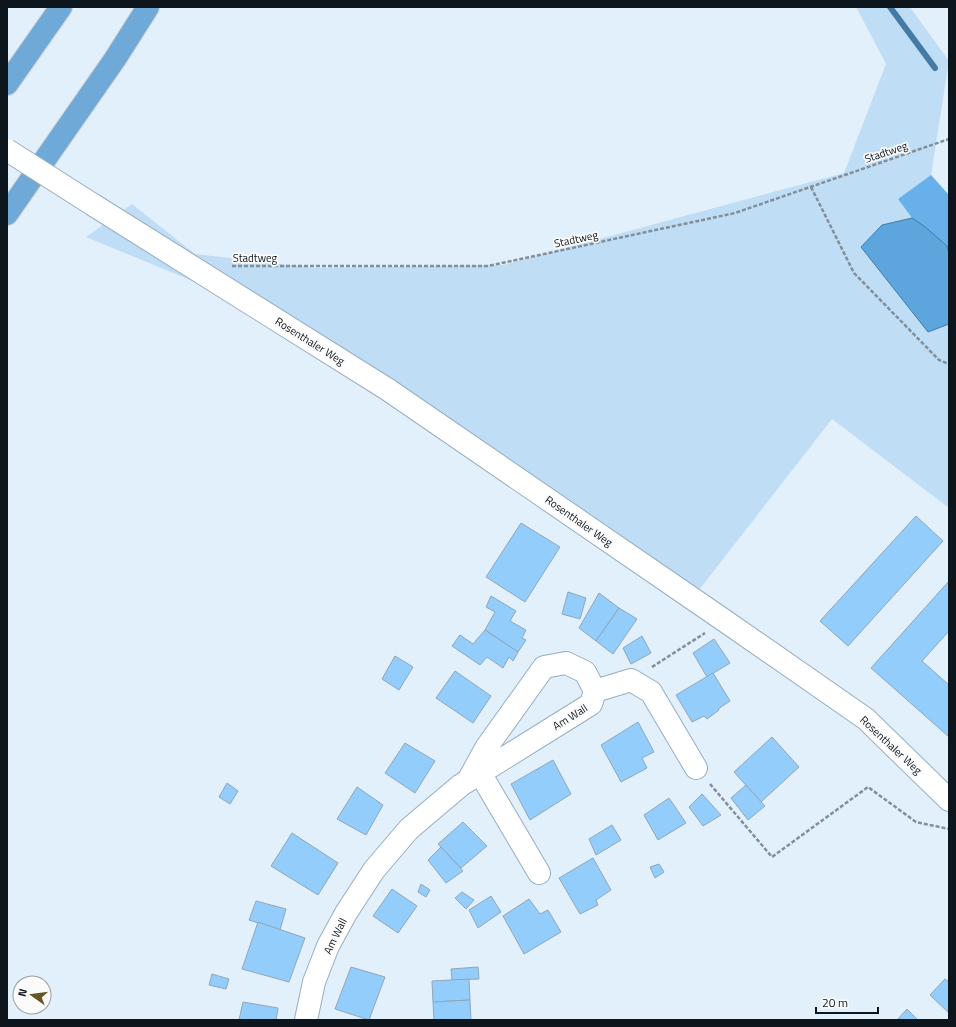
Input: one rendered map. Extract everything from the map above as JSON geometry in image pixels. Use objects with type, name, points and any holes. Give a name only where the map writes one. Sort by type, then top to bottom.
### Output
[{"type":"highway","points":[[7,84],[61,7]]},
{"type":"highway","points":[[7,214],[115,59],[148,7]]},
{"type":"street","name":"Rosenthaler Weg","points":[[7,150],[387,389],[725,621],[866,719],[949,800]]},
{"type":"street","name":"Am Wall","points":[[306,1020],[314,982],[328,946],[346,913],[374,870],[409,829],[460,785],[475,776],[591,704],[595,691],[585,672],[566,663],[544,667],[486,748],[475,776]]},
{"type":"street","points":[[595,691],[631,680],[651,692],[696,768]]},
{"type":"street","points":[[475,776],[539,873]]},
{"type":"path","name":"Stadtweg","points":[[231,266],[488,266],[735,213],[949,139]]},
{"type":"path","points":[[811,187],[854,273],[939,360],[949,364]]},
{"type":"path","points":[[631,680],[725,621]]},
{"type":"path","points":[[696,768],[772,857],[868,787],[916,822],[949,828]]},
{"type":"shaded area","points":[[856,7],[910,7],[949,61],[931,175],[898,199],[912,218],[882,225],[861,247],[928,332],[949,324],[949,508],[832,419],[699,590],[229,296],[86,237],[132,204],[195,254],[315,268],[503,265],[844,173],[886,64]]},
{"type":"shaded area","points":[[931,175],[949,195],[949,254],[947,246],[912,218],[898,199]]},
{"type":"shaded area","points":[[912,218],[924,226],[947,246],[949,254],[949,324],[928,332],[861,247],[882,225]]},
{"type":"building","points":[[916,516],[943,541],[848,646],[820,621]]},
{"type":"building","points":[[521,523],[560,547],[525,602],[486,577]]},
{"type":"building","points":[[949,581],[949,631],[922,661],[949,685],[949,737],[871,668]]},
{"type":"building","points":[[568,592],[586,598],[580,619],[562,614]]},
{"type":"building","points":[[599,593],[619,608],[596,641],[579,628]]},
{"type":"building","points":[[491,596],[516,611],[510,621],[526,630],[522,638],[526,640],[518,652],[485,630],[495,612],[486,607]]},
{"type":"building","points":[[619,608],[637,619],[613,654],[596,641]]},
{"type":"building","points":[[485,630],[518,652],[513,661],[509,657],[503,668],[487,657],[480,665],[452,646],[460,635],[473,644]]},
{"type":"building","points":[[642,636],[651,653],[631,664],[623,648]]},
{"type":"building","points":[[714,639],[730,663],[707,677],[693,653]]},
{"type":"building","points":[[395,656],[413,667],[399,690],[382,679]]},
{"type":"building","points":[[455,671],[491,696],[473,723],[436,698]]},
{"type":"building","points":[[713,673],[730,701],[707,719],[704,716],[692,722],[676,695]]},
{"type":"building","points":[[638,722],[654,752],[642,758],[647,768],[621,782],[601,745]]},
{"type":"building","points":[[772,737],[799,767],[761,802],[734,772]]},
{"type":"building","points":[[405,743],[435,761],[415,793],[385,773]]},
{"type":"building","points":[[553,760],[571,794],[530,820],[511,784]]},
{"type":"building","points":[[227,783],[238,791],[230,804],[219,797]]},
{"type":"building","points":[[746,785],[765,806],[748,820],[731,798]]},
{"type":"building","points":[[357,787],[383,805],[366,835],[337,819]]},
{"type":"building","points":[[702,794],[721,815],[703,826],[689,807]]},
{"type":"building","points":[[669,798],[686,823],[658,840],[644,815]]},
{"type":"building","points":[[463,822],[487,846],[461,868],[438,844]]},
{"type":"building","points":[[612,825],[621,840],[596,855],[589,839]]},
{"type":"building","points":[[292,833],[338,863],[318,895],[271,866]]},
{"type":"building","points":[[441,847],[463,871],[446,883],[428,860]]},
{"type":"building","points":[[593,858],[611,890],[596,900],[598,905],[580,914],[559,878]]},
{"type":"building","points":[[659,864],[664,872],[655,878],[650,867]]},
{"type":"building","points":[[421,884],[430,890],[426,897],[418,892]]},
{"type":"building","points":[[392,889],[417,906],[398,933],[373,916]]},
{"type":"building","points":[[462,892],[474,900],[466,909],[455,898]]},
{"type":"building","points":[[491,896],[501,912],[478,928],[469,910]]},
{"type":"building","points":[[529,899],[540,914],[548,910],[561,932],[524,954],[503,916]]},
{"type":"building","points":[[256,901],[286,909],[280,930],[249,920]]},
{"type":"building","points":[[258,922],[305,938],[289,982],[242,969]]},
{"type":"building","points":[[351,967],[385,977],[369,1020],[335,1009]]},
{"type":"building","points":[[478,967],[479,979],[452,980],[451,969]]},
{"type":"building","points":[[212,974],[229,979],[226,989],[209,985]]},
{"type":"building","points":[[469,979],[470,1000],[433,1002],[432,981]]},
{"type":"building","points":[[945,979],[949,982],[949,1013],[930,995]]},
{"type":"building","points":[[470,1000],[471,1020],[434,1020],[433,1002]]},
{"type":"building","points":[[243,1002],[278,1008],[276,1020],[239,1020]]},
{"type":"building","points":[[907,1009],[918,1020],[897,1020]]},
{"type":"waterway","points":[[890,7],[935,68]]}]
